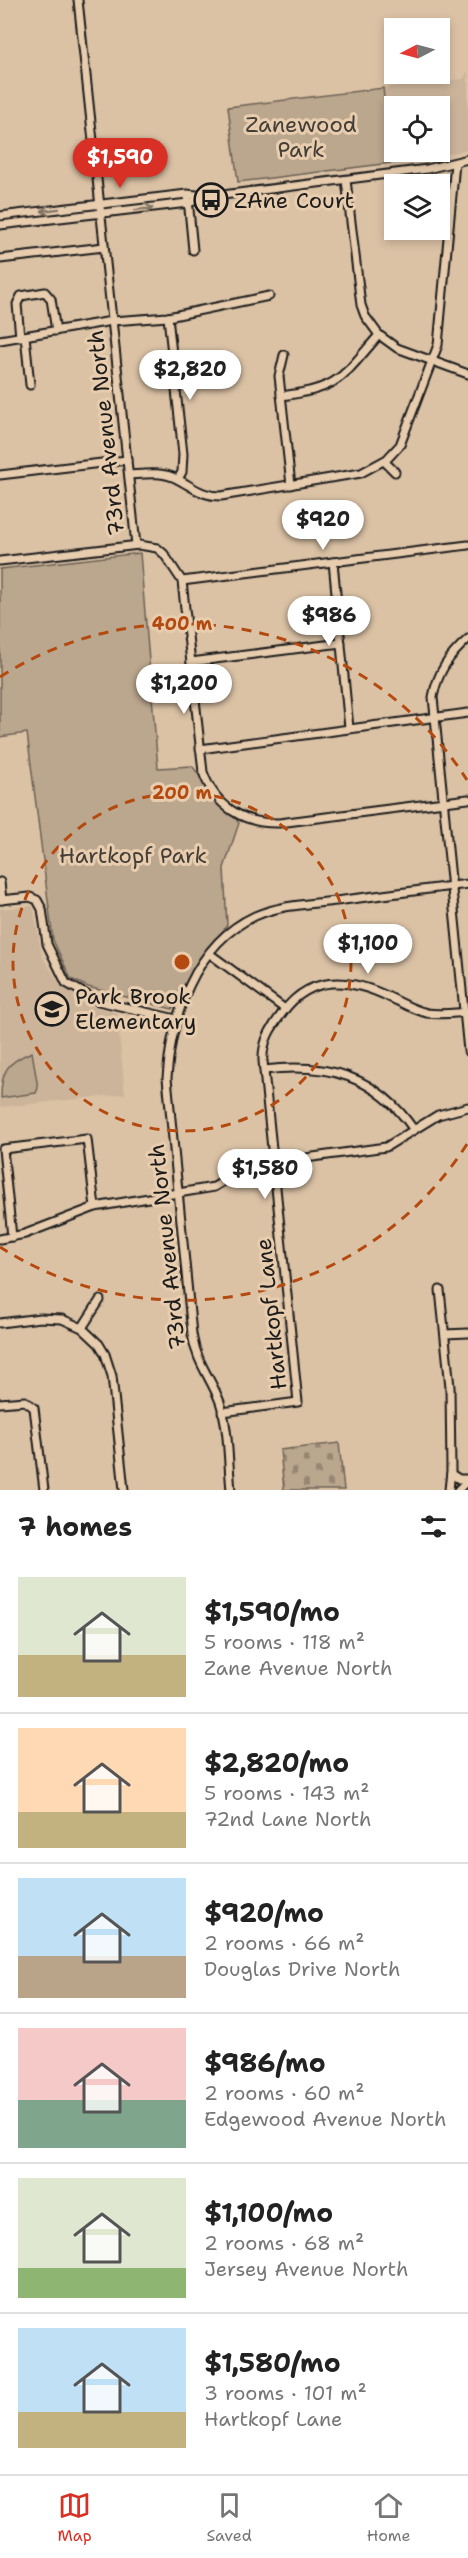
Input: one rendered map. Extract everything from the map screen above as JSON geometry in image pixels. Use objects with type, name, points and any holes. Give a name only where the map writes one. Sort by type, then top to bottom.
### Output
[{"type":"street","name":"73rd Avenue North","points":[[78,0],[136,545],[148,546],[164,554],[182,582],[200,749],[207,783],[231,811],[254,821],[279,823],[468,799]]},
{"type":"street","points":[[0,216],[187,194],[207,196],[346,180],[468,159]]},
{"type":"street","points":[[129,475],[159,474],[178,479],[194,490],[212,496],[361,473],[384,461],[405,436],[433,362],[440,335],[455,163]]},
{"type":"street","points":[[346,180],[361,305],[371,326],[397,348],[468,374]]},
{"type":"street","points":[[187,194],[193,250]]},
{"type":"street","points":[[0,225],[188,203],[207,196]]},
{"type":"street","points":[[0,259],[104,247]]},
{"type":"street","points":[[30,385],[17,304],[21,296],[45,292],[51,299],[56,331]]},
{"type":"street","points":[[0,340],[112,321],[168,316],[269,296]]},
{"type":"street","points":[[168,316],[183,454],[182,472],[178,479]]},
{"type":"street","points":[[281,396],[318,391],[337,381],[379,335]]},
{"type":"street","points":[[284,355],[279,376],[291,485]]},
{"type":"street","points":[[0,475],[127,460]]},
{"type":"street","points":[[384,461],[395,472]]},
{"type":"street","points":[[0,561],[136,545]]},
{"type":"street","points":[[182,582],[468,545]]},
{"type":"street","points":[[333,562],[349,728]]},
{"type":"street","points":[[468,639],[455,649],[440,671],[433,697],[466,1012],[468,1051]]},
{"type":"street","points":[[191,662],[341,643]]},
{"type":"street","points":[[200,749],[468,713]]},
{"type":"street","points":[[0,882],[1,900],[30,897],[37,900],[42,909],[47,944],[66,983],[98,1001],[176,1019]]},
{"type":"street","name":"73rd Avenue North","points":[[231,1490],[222,1412],[215,1391],[194,1347],[167,1078],[176,1019],[189,987],[210,954],[239,925],[269,911],[468,884]]},
{"type":"street","points":[[210,954],[285,1009]]},
{"type":"street","name":"Hartkopf Lane","points":[[222,1412],[298,1402],[264,1070],[264,1043],[297,994],[307,988],[329,983],[345,983],[376,991],[415,1010],[427,1013],[466,1012]]},
{"type":"street","points":[[264,1070],[320,1068],[355,1079],[385,1098],[414,1130]]},
{"type":"street","points":[[0,1239],[12,1237],[95,1207],[214,1187],[250,1166],[375,1150],[397,1141],[438,1115],[468,1107]]},
{"type":"street","points":[[12,1237],[3,1149],[87,1139],[95,1207]]},
{"type":"street","points":[[440,1290],[450,1387],[451,1474],[449,1490]]},
{"type":"street","points":[[82,1328],[100,1300]]},
{"type":"street","points":[[0,1323],[62,1319],[82,1328],[99,1344],[110,1364],[124,1490]]},
{"type":"street","points":[[445,1334],[468,1333]]},
{"type":"street","points":[[0,1403],[25,1401],[34,1408],[44,1490]]},
{"type":"street","points":[[451,1474],[459,1479],[468,1480]]},
{"type":"street","points":[[459,1490],[468,1480]]},
{"type":"shaded area","points":[[468,72],[468,149],[450,154],[450,96],[384,97],[383,88],[419,84],[450,84],[450,80],[463,79]]},
{"type":"shaded area","name":"Park Brook Elementary","points":[[33,906],[42,956],[59,983],[90,1005],[117,1013],[125,1094],[0,1107],[0,909]]},
{"type":"green space","name":"Zanewood Park","points":[[383,88],[384,162],[391,163],[238,182],[228,107]]},
{"type":"green space","name":"Hartkopf Park","points":[[140,553],[158,768],[192,766],[239,823],[224,868],[227,925],[172,1009],[88,987],[71,979],[53,940],[27,733],[0,737],[0,569]]},
{"type":"green space","points":[[32,1052],[38,1088],[36,1093],[1,1098],[2,1081],[7,1069],[11,1064]]},
{"type":"green space","points":[[339,1443],[344,1490],[284,1490],[280,1450]]},
{"type":"place","name":"ZAne Court","points":[[211,200]]},
{"type":"place","name":"Park Brook Elementary","points":[[52,1009]]}]
